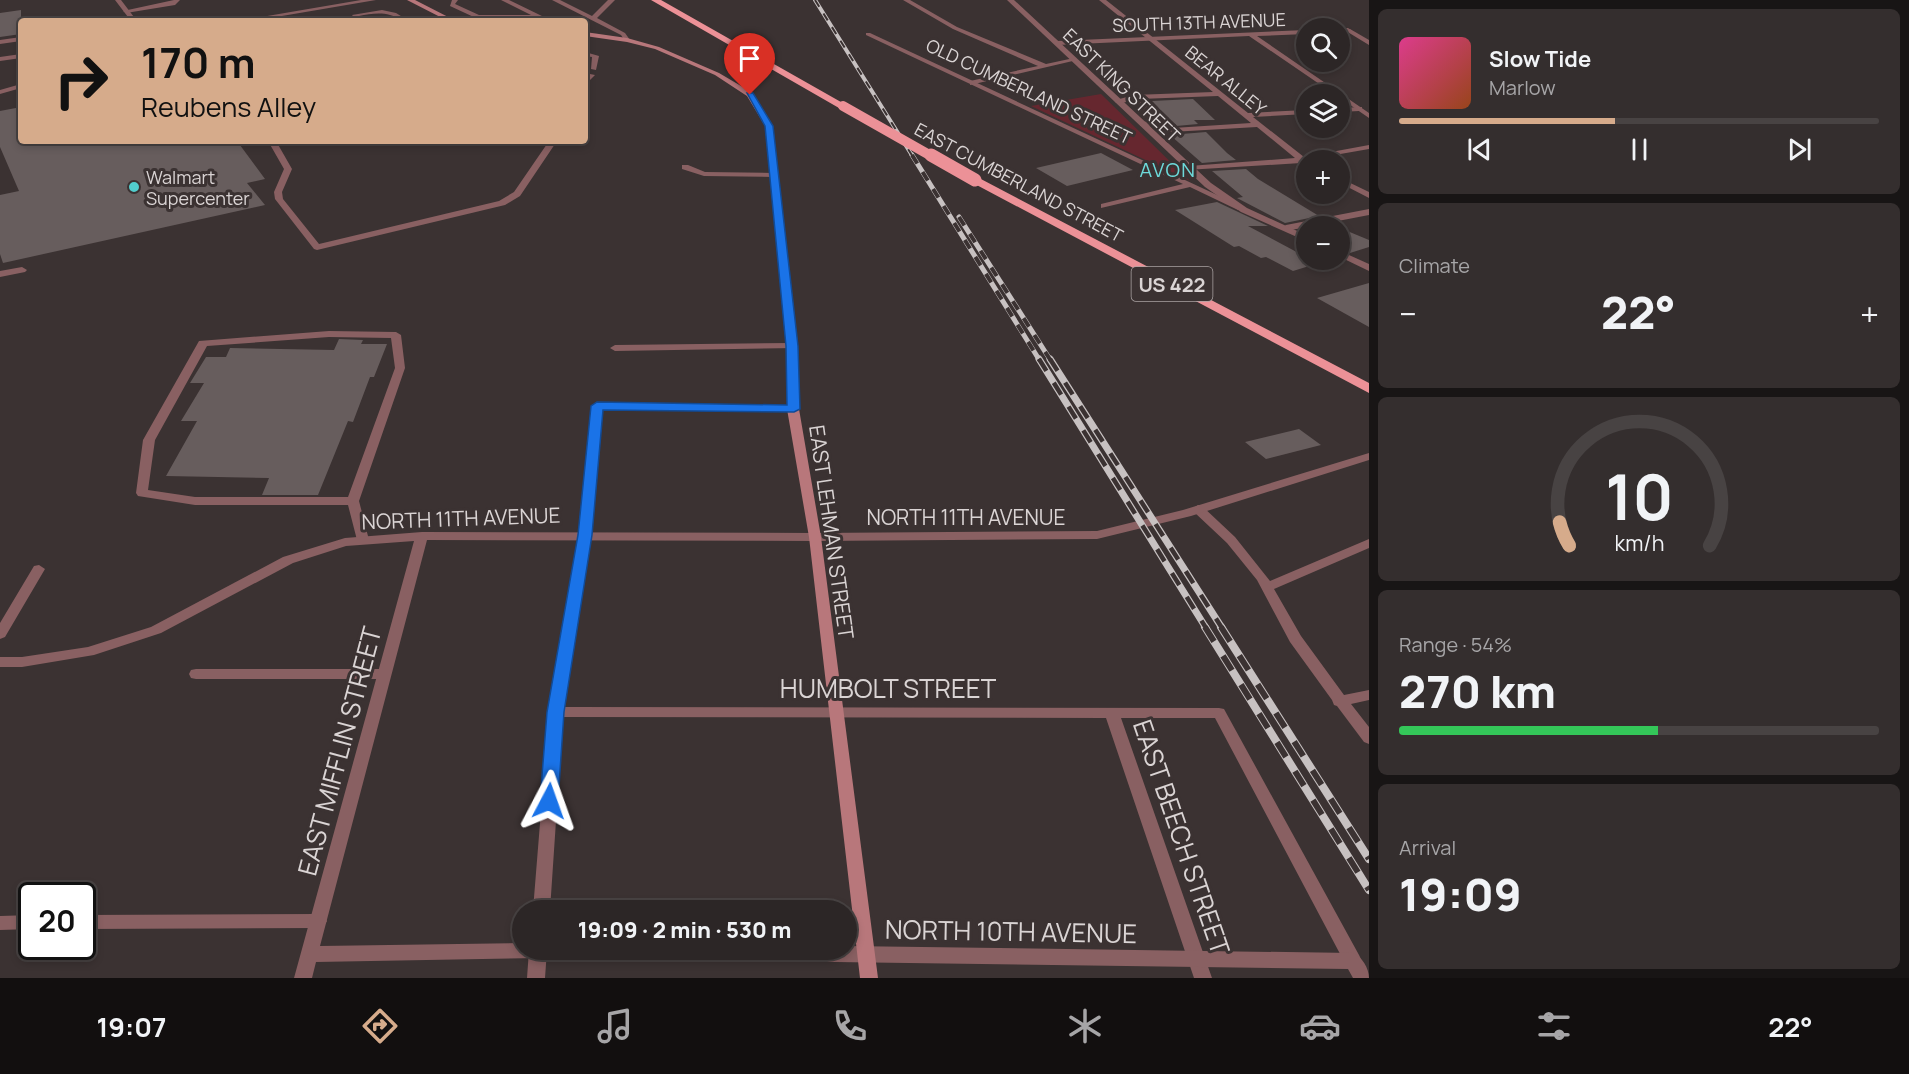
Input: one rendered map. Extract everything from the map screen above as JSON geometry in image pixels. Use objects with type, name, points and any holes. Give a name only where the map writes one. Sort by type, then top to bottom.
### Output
[{"type":"highway","name":"EAST CUMBERLAND STREET","points":[[656,0],[975,180],[1369,389]]},
{"type":"main road","points":[[410,0],[447,18]]},
{"type":"main road","name":"EAST LEHMAN STREET","points":[[588,34],[627,40],[657,48],[717,74],[750,95],[769,126],[792,346],[794,409],[815,537],[868,978]]},
{"type":"street","points":[[118,0],[131,18]]},
{"type":"street","points":[[261,18],[373,0]]},
{"type":"street","points":[[455,0],[452,5],[478,17],[500,18],[524,9]]},
{"type":"street","points":[[504,0],[540,18]]},
{"type":"street","points":[[555,0],[623,34],[627,40]]},
{"type":"street","points":[[594,19],[596,14],[612,0]]},
{"type":"street","points":[[906,0],[955,28],[1044,66]]},
{"type":"street","name":"EAST KING STREET","points":[[1010,0],[1189,168],[1245,210]]},
{"type":"street","name":"BEAR ALLEY","points":[[1102,0],[1296,154]]},
{"type":"street","points":[[126,11],[178,1]]},
{"type":"street","points":[[358,18],[355,15],[376,11],[394,12],[402,18]]},
{"type":"street","points":[[1350,31],[1369,43]]},
{"type":"street","name":"SOUTH 13TH AVENUE","points":[[1057,43],[1296,33]]},
{"type":"street","name":"OLD CUMBERLAND STREET","points":[[868,34],[1188,185],[1296,233]]},
{"type":"street","points":[[1251,35],[1323,84]]},
{"type":"street","points":[[0,42],[18,39]]},
{"type":"street","points":[[588,55],[596,56],[593,72],[588,79]]},
{"type":"street","points":[[0,59],[18,56]]},
{"type":"street","points":[[973,83],[1074,60]]},
{"type":"street","points":[[0,92],[18,87]]},
{"type":"street","points":[[1119,102],[1134,97],[1220,94]]},
{"type":"street","points":[[1134,97],[1171,130],[1258,124]]},
{"type":"street","points":[[1350,103],[1369,116]]},
{"type":"street","points":[[1350,109],[1359,109]]},
{"type":"street","points":[[1247,115],[1296,113]]},
{"type":"street","points":[[1143,124],[1162,123]]},
{"type":"street","points":[[274,144],[288,169],[278,192],[279,199],[317,247],[502,203],[517,194],[551,144]]},
{"type":"street","points":[[1350,151],[1369,147]]},
{"type":"street","points":[[1189,168],[1296,162]]},
{"type":"street","points":[[685,167],[704,174],[774,175]]},
{"type":"street","points":[[1104,206],[1188,185]]},
{"type":"street","points":[[1350,185],[1369,195]]},
{"type":"street","points":[[1286,228],[1369,212]]},
{"type":"street","points":[[1350,259],[1369,268]]},
{"type":"street","points":[[0,274],[22,270]]},
{"type":"street","points":[[353,501],[195,501],[142,493],[148,440],[203,342],[329,334],[396,335],[400,368],[353,501],[363,540]]},
{"type":"street","points":[[615,348],[792,346]]},
{"type":"street","points":[[542,900],[556,712],[585,535],[597,406],[794,409]]},
{"type":"street","name":"NORTH 11TH AVENUE","points":[[0,662],[22,662],[89,652],[156,630],[288,560],[345,542],[422,536],[1097,535],[1198,509],[1369,456]]},
{"type":"street","points":[[1198,509],[1231,540],[1267,586],[1295,639],[1339,701],[1369,738]]},
{"type":"street","name":"EAST MIFFLIN STREET","points":[[303,978],[422,536]]},
{"type":"street","points":[[1267,586],[1369,543]]},
{"type":"street","points":[[0,634],[39,569]]},
{"type":"street","points":[[196,674],[384,674]]},
{"type":"street","points":[[1339,701],[1369,694]]},
{"type":"street","name":"HUMBOLT STREET","points":[[556,712],[1219,713],[1353,961]]},
{"type":"street","name":"EAST BEECH STREET","points":[[1112,713],[1203,978]]},
{"type":"street","points":[[96,922],[318,921]]},
{"type":"street","points":[[0,922],[18,922]]},
{"type":"street","name":"NORTH 10TH AVENUE","points":[[309,954],[512,950]]},
{"type":"street","name":"NORTH 10TH AVENUE","points":[[857,955],[1353,961]]},
{"type":"street","points":[[536,978],[537,960]]},
{"type":"street","points":[[1353,961],[1363,978]]},
{"type":"shaded area","points":[[1101,94],[1190,181],[1031,106]]},
{"type":"building","points":[[21,10],[21,18],[18,18],[18,34],[0,37],[0,13]]},
{"type":"building","points":[[1193,99],[1215,120],[1194,120],[1198,124],[1176,126],[1152,101]]},
{"type":"building","name":"Walmart Supercenter","points":[[18,108],[18,144],[239,144],[265,179],[247,183],[265,205],[3,263],[0,254],[0,195],[19,191],[0,147],[0,111]]},
{"type":"building","points":[[1206,132],[1236,160],[1202,163],[1170,135]]},
{"type":"building","points":[[1101,153],[1133,170],[1067,186],[1036,168]]},
{"type":"building","points":[[1246,169],[1296,204],[1319,216],[1296,216],[1296,221],[1285,223],[1237,198],[1243,197],[1212,171]]},
{"type":"building","points":[[1217,202],[1268,226],[1248,226],[1296,252],[1296,270],[1293,271],[1266,257],[1261,258],[1239,246],[1234,247],[1175,210]]},
{"type":"building","points":[[1350,232],[1369,240],[1369,247],[1350,253]]},
{"type":"building","points":[[1369,283],[1369,327],[1317,298]]},
{"type":"building","points":[[339,339],[363,340],[361,344],[387,344],[374,377],[370,377],[353,422],[348,421],[318,495],[262,495],[269,478],[166,476],[197,421],[181,421],[204,383],[190,383],[206,357],[226,357],[230,348],[334,350]]},
{"type":"building","points":[[1299,429],[1321,445],[1266,459],[1245,442]]},
{"type":"railway","points":[[815,0],[913,157]]},
{"type":"railway","points":[[912,155],[1040,361]]},
{"type":"railway","points":[[959,217],[1051,361]]},
{"type":"railway","points":[[1039,359],[1206,628]]},
{"type":"railway","points":[[1050,359],[1222,628]]},
{"type":"railway","points":[[1205,627],[1369,890]]},
{"type":"railway","points":[[1221,627],[1369,859]]},
{"type":"place","name":"Walmart Supercenter","points":[[134,187]]},
{"type":"district","name":"AVON","points":[[1168,169]]},
{"type":"route","points":[[549,801],[556,712],[585,535],[597,406],[794,409],[792,346],[769,126],[750,95]]}]
